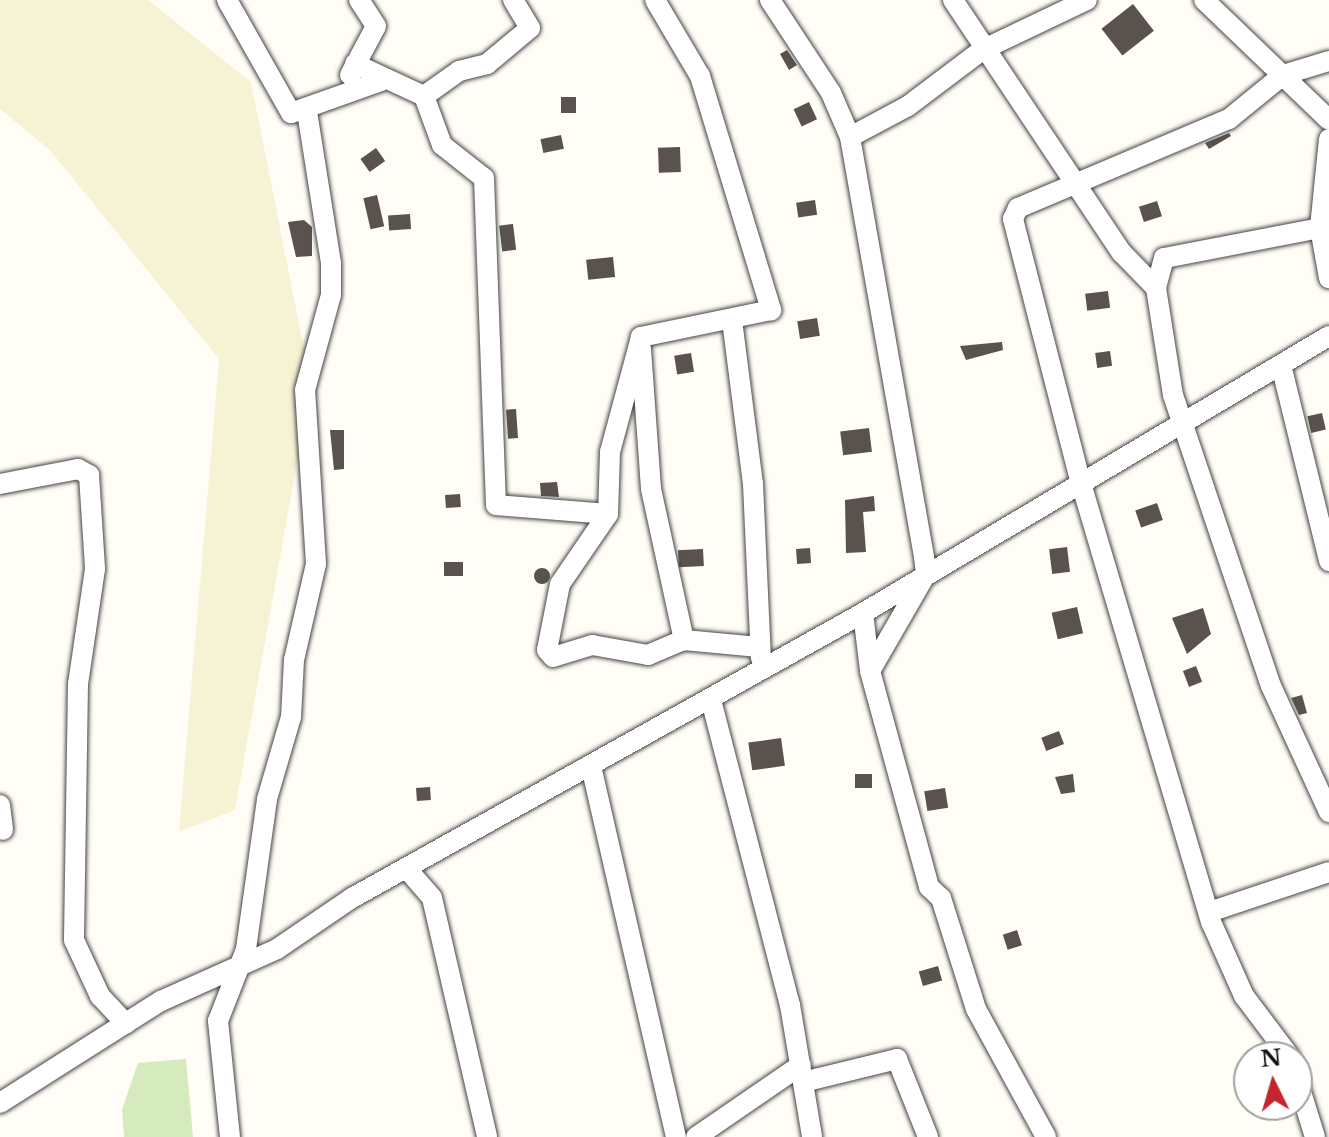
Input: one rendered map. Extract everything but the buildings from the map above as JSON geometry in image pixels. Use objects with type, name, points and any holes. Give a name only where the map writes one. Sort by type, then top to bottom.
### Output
[{"type":"street","points":[[227,0],[291,113],[307,111],[381,81]]},
{"type":"street","points":[[340,96],[376,26],[359,0]]},
{"type":"street","points":[[424,96],[459,71],[487,64],[530,28],[513,0]]},
{"type":"street","points":[[655,0],[700,76],[764,277],[770,312],[643,336],[615,427],[608,514],[560,584],[548,655],[592,645],[648,655],[684,640],[759,647]]},
{"type":"street","points":[[770,0],[831,93],[850,137],[926,574],[870,671]]},
{"type":"street","points":[[953,0],[982,50],[1075,184],[1156,288]]},
{"type":"street","points":[[850,137],[908,106],[982,50],[1087,0]]},
{"type":"street","points":[[1204,0],[1329,120]]},
{"type":"street","points":[[1278,1041],[1244,996],[1209,912],[1081,484],[1013,219],[1018,208],[1229,119],[1283,75],[1329,61]]},
{"type":"street","points":[[355,64],[381,81],[424,96]]},
{"type":"street","points":[[424,96],[442,145],[484,178],[496,505],[608,514]]},
{"type":"street","points":[[230,1137],[218,1021],[242,962],[267,799],[291,717],[294,660],[316,564],[305,390],[331,295],[331,263],[307,111]]},
{"type":"street","points":[[1329,139],[1320,228],[1329,278]]},
{"type":"street","points":[[1320,228],[1164,258],[1156,288],[1173,395],[1185,422],[1271,686],[1329,812]]},
{"type":"street","points":[[732,320],[753,484],[762,670]]},
{"type":"street","points":[[0,1103],[126,1024],[242,962],[277,949],[407,869],[863,613],[1329,336]]},
{"type":"street","points":[[641,345],[651,489],[684,640]]},
{"type":"street","points":[[1281,365],[1326,549]]},
{"type":"street","points":[[0,484],[78,469],[89,475],[95,569],[78,684],[74,940],[100,996],[126,1024]]},
{"type":"street","points":[[863,613],[870,671],[953,954],[1046,1137]]},
{"type":"street","points":[[711,700],[802,1074],[812,1137]]},
{"type":"street","points":[[591,766],[676,1137]]},
{"type":"street","points":[[0,805],[3,830]]},
{"type":"street","points":[[407,869],[432,898],[487,1137]]},
{"type":"street","points":[[1209,912],[1329,872]]},
{"type":"street","points":[[696,1137],[802,1074],[897,1059],[928,1137]]},
{"type":"shaded area","points":[[0,0],[148,0],[251,82],[311,384],[235,810],[179,832],[219,359],[50,150],[0,109]]},
{"type":"green space","points":[[186,1059],[193,1137],[124,1137],[122,1110],[138,1063]]}]
